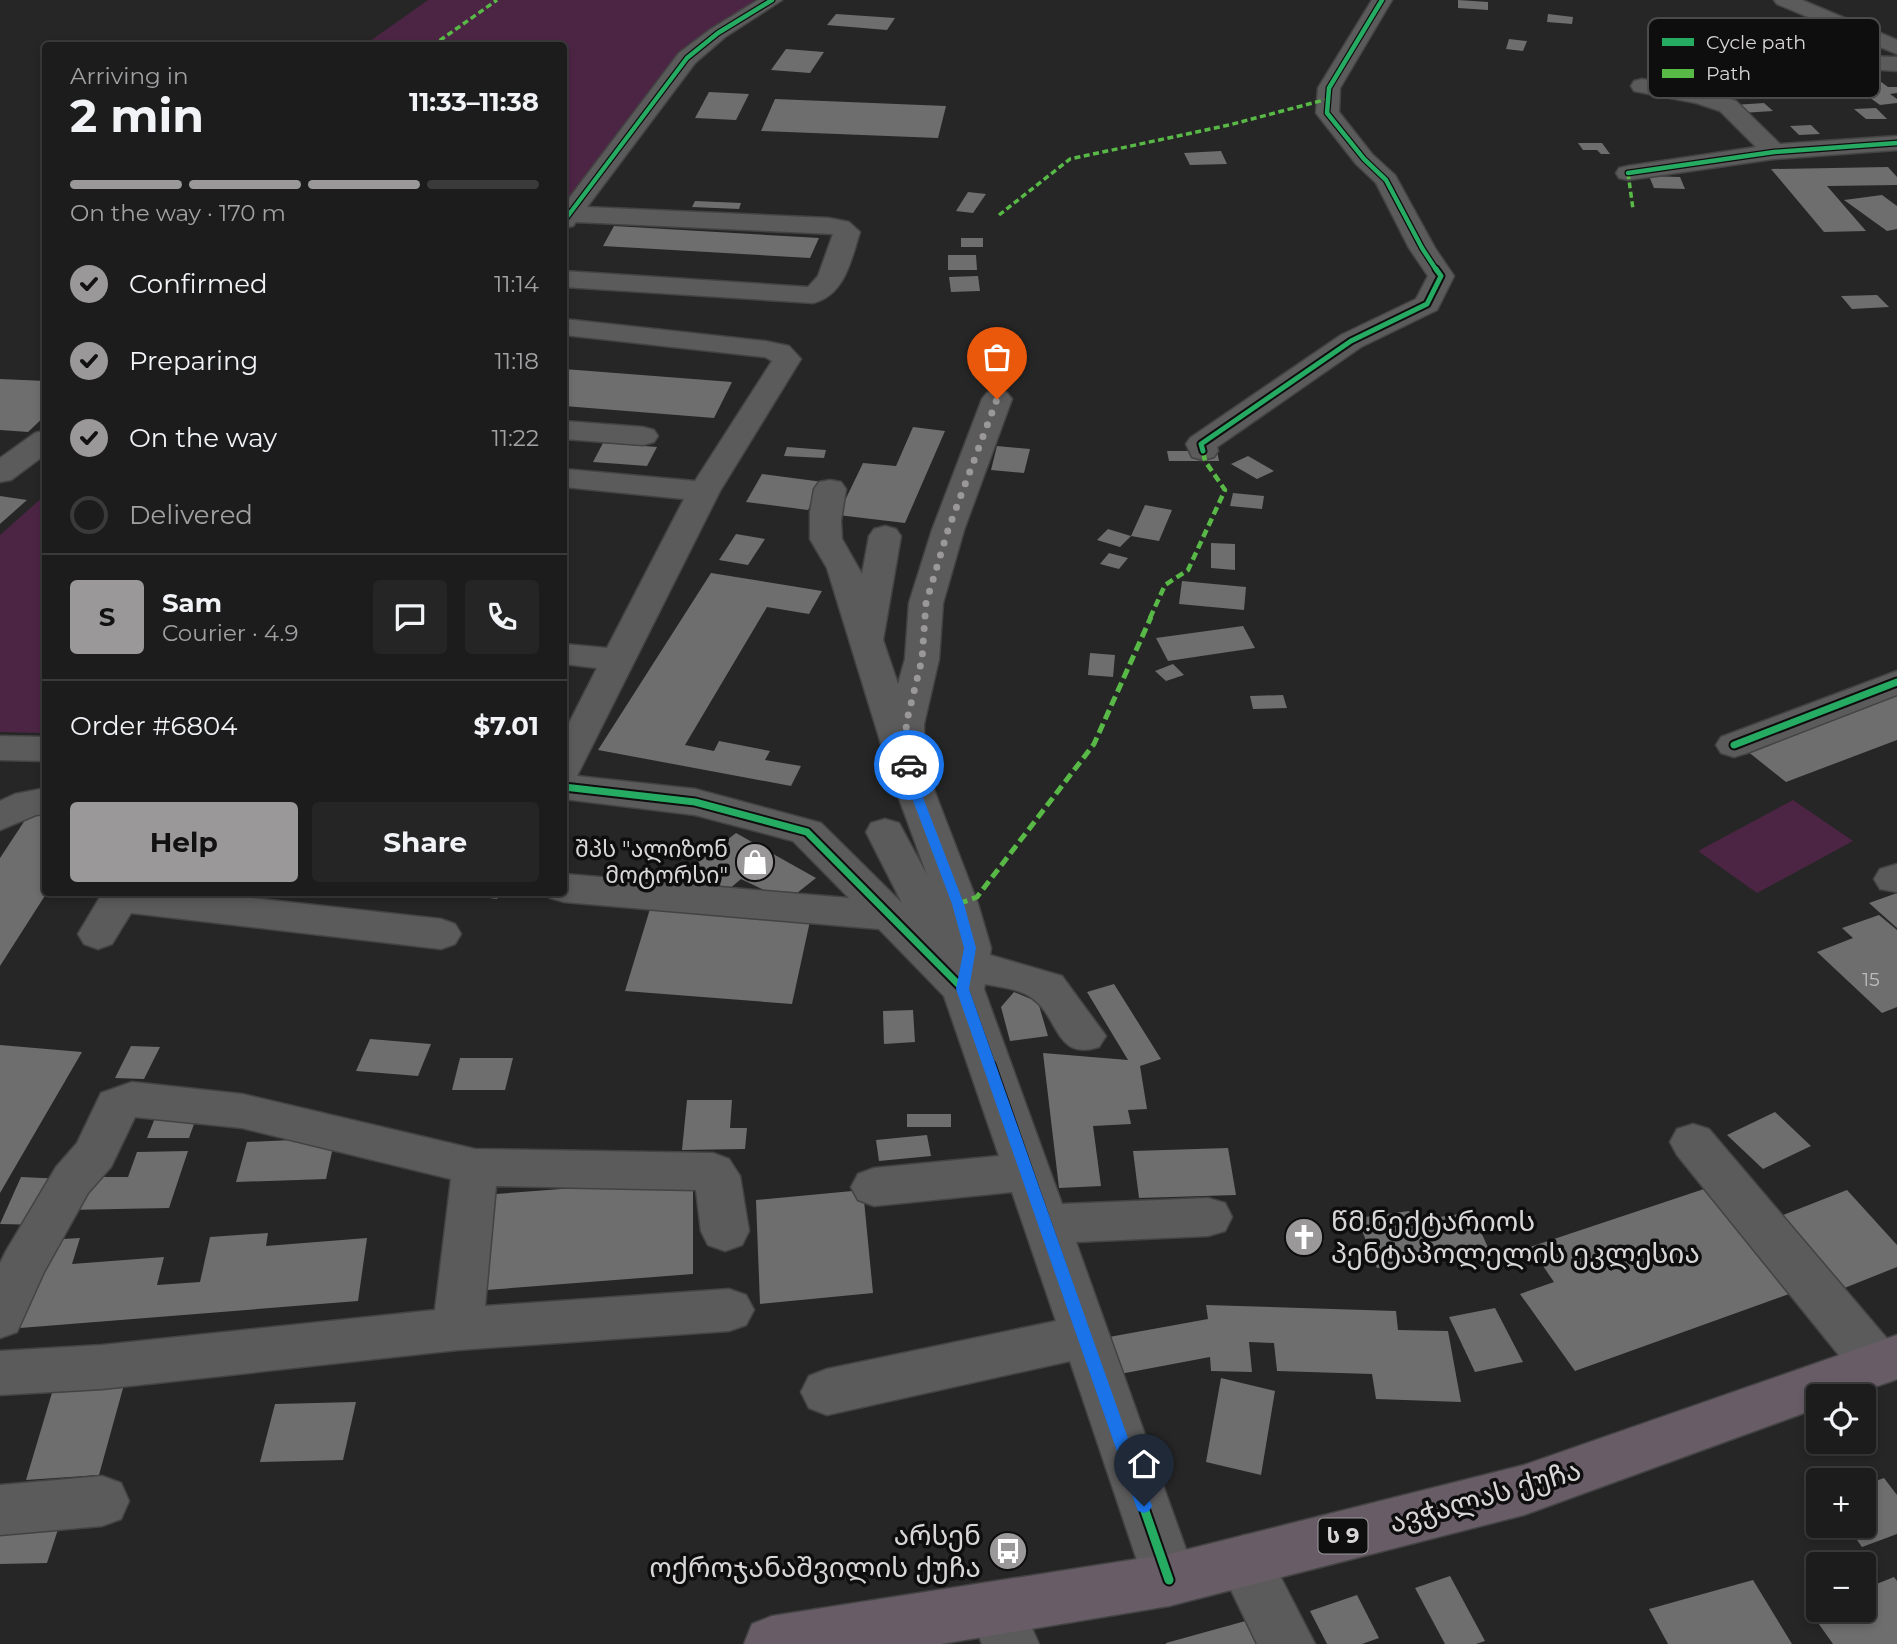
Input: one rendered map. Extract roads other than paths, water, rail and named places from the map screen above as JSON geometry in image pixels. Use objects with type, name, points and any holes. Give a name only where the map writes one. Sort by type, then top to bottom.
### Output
[{"type":"highway","name":"ავჭალას ქუჩა","points":[[772,1644],[1003,1626],[1168,1580],[1524,1490],[1890,1362]]},
{"type":"street","points":[[567,218],[687,58],[718,33],[772,0]]},
{"type":"street","points":[[1203,451],[1201,444],[1351,341],[1427,304],[1441,276],[1422,248],[1386,180],[1364,159],[1327,113],[1329,88],[1382,0]]},
{"type":"street","points":[[1784,0],[1830,18]]},
{"type":"street","points":[[1880,39],[1897,48]]},
{"type":"street","points":[[1642,86],[1648,87]]},
{"type":"street","points":[[1705,98],[1728,106],[1774,152]]},
{"type":"street","points":[[1628,173],[1774,152],[1897,143]]},
{"type":"street","points":[[567,218],[830,226],[846,232],[830,281],[825,289],[813,295],[567,279]]},
{"type":"street","points":[[567,327],[765,349],[779,352],[787,359],[704,491],[567,762]]},
{"type":"street","points":[[912,782],[906,745],[906,724],[922,659],[926,603],[948,530],[997,399]]},
{"type":"street","points":[[567,430],[643,436]]},
{"type":"street","points":[[0,473],[42,442]]},
{"type":"street","points":[[567,478],[704,491]]},
{"type":"street","points":[[830,489],[823,531],[825,544],[843,566],[912,782],[958,904],[970,948],[965,976]]},
{"type":"street","points":[[868,642],[885,536]]},
{"type":"street","points":[[567,654],[618,660]]},
{"type":"street","points":[[1734,745],[1897,682]]},
{"type":"street","points":[[0,748],[42,749]]},
{"type":"street","points":[[567,787],[695,802],[807,832],[892,916],[965,976],[1031,980],[1047,987],[1084,1036]]},
{"type":"street","points":[[0,817],[28,803],[42,801]]},
{"type":"street","points":[[885,832],[946,949],[965,976],[1027,1172],[1168,1580]]},
{"type":"street","points":[[567,888],[892,916]]},
{"type":"street","points":[[98,934],[121,896]]},
{"type":"street","points":[[130,896],[441,934]]},
{"type":"street","points":[[0,1317],[23,1265],[72,1180],[95,1154],[117,1105],[132,1099],[242,1111],[475,1167],[713,1172],[717,1176],[725,1231]]},
{"type":"street","points":[[1693,1142],[1890,1362]]},
{"type":"street","points":[[457,1329],[475,1167]]},
{"type":"street","points":[[874,1187],[1027,1172]]},
{"type":"street","points":[[1045,1224],[1208,1217]]},
{"type":"street","points":[[0,1373],[102,1367],[457,1329],[729,1310]]},
{"type":"street","points":[[827,1392],[1085,1336]]},
{"type":"street","points":[[0,1510],[102,1501]]},
{"type":"street","points":[[1244,1561],[1287,1644]]},
{"type":"place","name":"შპს \"ალიზონ მოტორსი\"","points":[[755,862]]},
{"type":"place","name":"წმ.ნექტარიოს პენტაპოლელის ეკლესია","points":[[1304,1237]]},
{"type":"place","name":"არსენ ოქროჯანაშვილის ქუჩა","points":[[1008,1551]]}]
